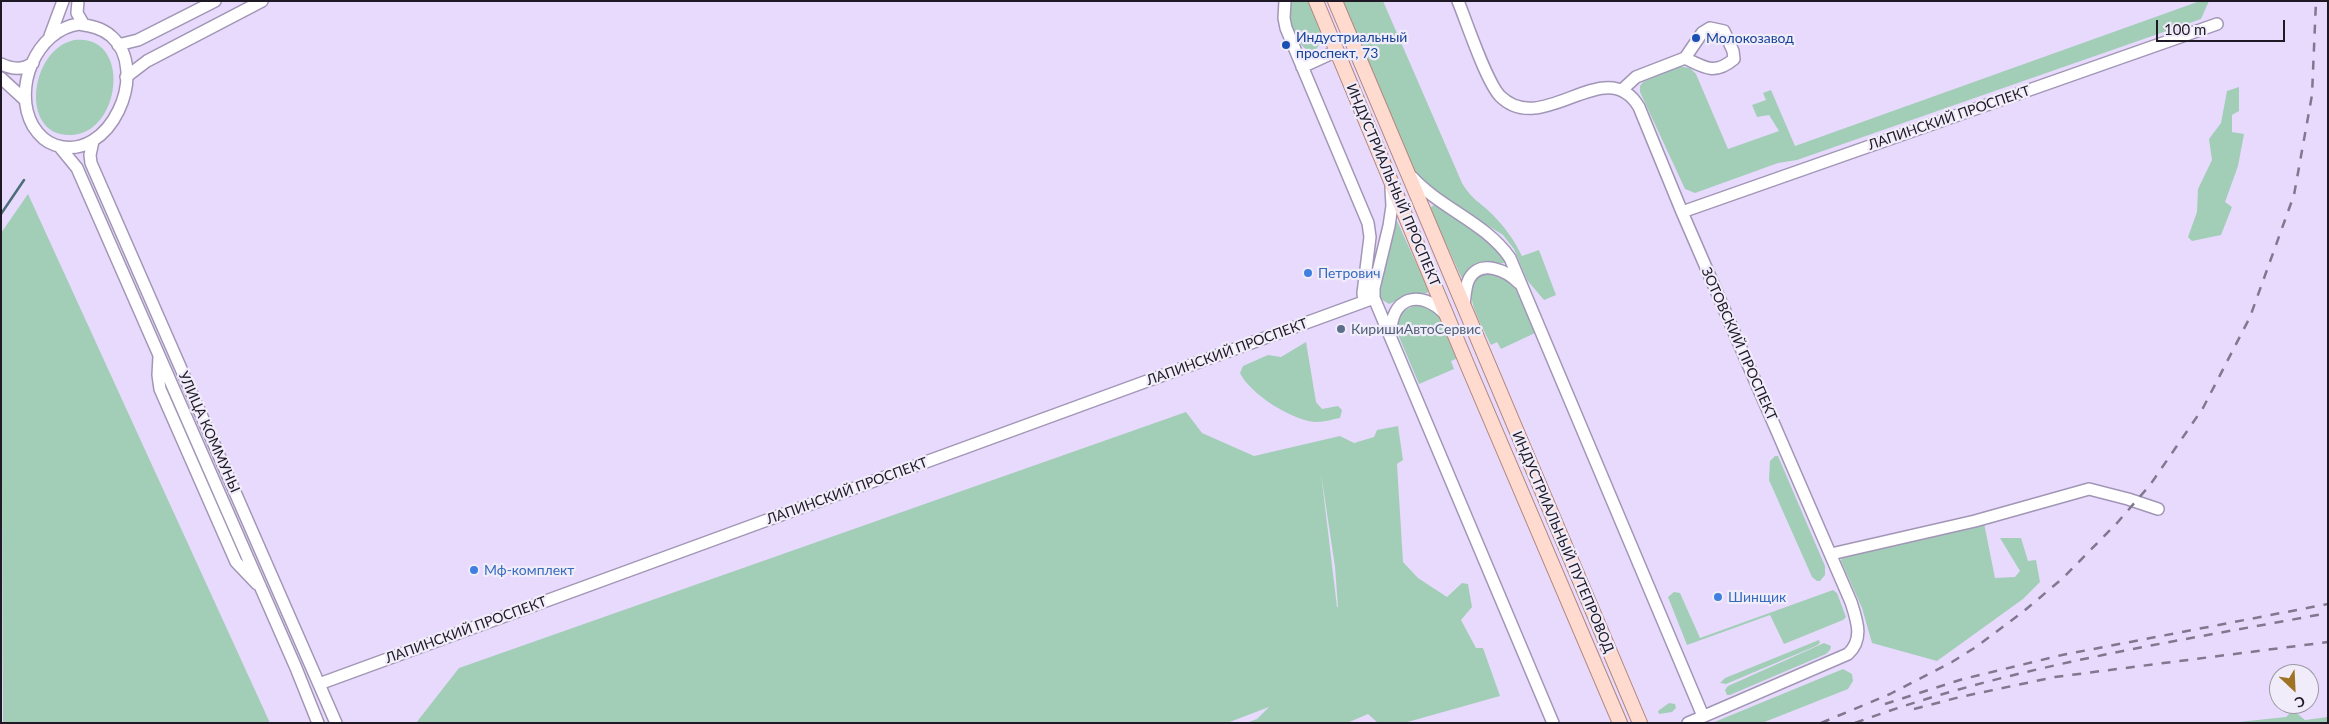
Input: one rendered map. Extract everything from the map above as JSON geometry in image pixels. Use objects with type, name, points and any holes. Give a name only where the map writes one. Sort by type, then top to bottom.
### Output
[{"type":"main road","name":"ИНДУСТРИАЛЬНЫЙ ПРОСПЕКТ","points":[[1316,1],[1469,369]]},
{"type":"main road","name":"ИНДУСТРИАЛЬНЫЙ ПРОСПЕКТ","points":[[1335,1],[1486,361]]},
{"type":"main road","name":"ИНДУСТРИАЛЬНЫЙ ПУТЕПРОВОД","points":[[1486,361],[1640,723]]},
{"type":"main road","name":"ИНДУСТРИАЛЬНЫЙ ПУТЕПРОВОД","points":[[1469,369],[1620,723]]},
{"type":"street","points":[[50,36],[69,26],[84,25],[98,28],[118,45],[125,62],[124,95],[116,116],[102,134],[93,141],[76,147],[59,146],[44,139],[37,132],[29,117],[26,100],[26,84],[33,63],[50,36],[63,1]]},
{"type":"street","points":[[78,1],[77,13],[84,25]]},
{"type":"street","points":[[118,45],[138,40],[215,1]]},
{"type":"street","points":[[126,77],[147,62],[262,1]]},
{"type":"street","points":[[1285,1],[1284,18],[1286,28],[1368,223],[1370,237],[1363,293],[1391,339],[1553,723]]},
{"type":"street","points":[[1458,1],[1494,88],[1510,103],[1530,108],[1556,103],[1604,87],[1614,86],[1624,89],[1636,77],[1685,58]]},
{"type":"street","name":"ЛАПИНСКИЙ ПРОСПЕКТ","points":[[1682,212],[2216,24]]},
{"type":"street","points":[[1302,67],[1337,51]]},
{"type":"street","points":[[1,64],[19,69],[26,68],[33,63]]},
{"type":"street","points":[[1,78],[26,100]]},
{"type":"street","name":"ЗОТОВСКИЙ ПРОСПЕКТ","points":[[1624,89],[1639,106],[1682,212],[1851,602],[1858,632],[1858,641],[1848,654],[1688,723]]},
{"type":"street","name":"УЛИЦА КОММУНЫ","points":[[93,141],[90,155],[91,163],[336,723]]},
{"type":"street","name":"УЛИЦА КОММУНЫ","points":[[59,146],[77,168],[261,587],[318,723]]},
{"type":"street","points":[[1408,172],[1423,190],[1471,220],[1500,244],[1510,258],[1703,716]]},
{"type":"street","points":[[1369,300],[1375,282],[1392,206],[1391,179]]},
{"type":"street","points":[[1464,308],[1470,279],[1477,271],[1498,268],[1508,273],[1523,286]]},
{"type":"street","points":[[1391,339],[1393,317],[1397,309],[1406,301],[1415,298],[1427,300],[1437,306],[1447,316]]},
{"type":"street","name":"ЛАПИНСКИЙ ПРОСПЕКТ","points":[[319,684],[1369,300]]},
{"type":"street","points":[[1831,554],[1975,521],[2089,489],[2158,509]]},
{"type":"green space","points":[[1290,1],[1308,1],[1323,37],[1316,50],[1308,51],[1298,41],[1290,22]]},
{"type":"green space","points":[[1342,1],[1383,1],[1462,183],[1473,197],[1501,224],[1522,256],[1539,250],[1556,295],[1544,300],[1527,280],[1514,249],[1503,235],[1430,190],[1418,179]]},
{"type":"green space","points":[[2200,1],[2209,1],[2201,19],[1797,160],[1778,163],[1695,193],[1685,189],[1640,92],[1640,86],[1643,82],[1678,66],[1690,68],[1696,74],[1728,149],[1779,131],[1769,115],[1757,117],[1752,105],[1766,100],[1763,93],[1771,90],[1795,146]]},
{"type":"green space","points":[[74,40],[93,42],[105,51],[112,66],[114,84],[110,102],[102,118],[89,130],[72,135],[55,132],[44,123],[37,109],[36,92],[40,75],[47,59],[59,47]]},
{"type":"green space","points":[[2239,87],[2239,111],[2232,115],[2232,132],[2244,134],[2238,166],[2225,202],[2232,207],[2221,235],[2192,241],[2188,237],[2197,212],[2198,189],[2212,160],[2209,139],[2221,123],[2227,91]]},
{"type":"green space","points":[[28,194],[270,723],[3,723],[1,233]]},
{"type":"green space","points":[[1435,204],[1497,243],[1506,263],[1483,263],[1464,278],[1461,277],[1430,208]]},
{"type":"green space","points":[[1397,221],[1429,291],[1427,293],[1411,294],[1389,304],[1381,299],[1378,291],[1395,222]]},
{"type":"green space","points":[[1492,272],[1513,283],[1535,333],[1501,349],[1497,342],[1491,345],[1476,314],[1471,293],[1474,284],[1480,277]]},
{"type":"green space","points":[[1418,304],[1427,307],[1439,318],[1448,333],[1458,358],[1451,361],[1454,369],[1419,384],[1396,327],[1403,311]]},
{"type":"green space","points":[[1306,342],[1316,402],[1322,409],[1338,406],[1342,410],[1340,418],[1323,422],[1307,421],[1285,412],[1253,390],[1240,373],[1243,366],[1268,355],[1281,357]]},
{"type":"green space","points":[[1186,412],[1202,433],[1254,456],[1340,436],[1354,443],[1374,437],[1377,430],[1398,426],[1403,460],[1397,464],[1403,562],[1418,578],[1447,597],[1462,583],[1468,584],[1472,607],[1461,620],[1476,648],[1483,648],[1500,696],[1404,723],[1378,723],[1368,714],[1347,723],[1246,723],[1257,719],[1269,707],[1227,723],[416,723],[459,668]],"holes":[[[1321,473],[1335,567],[1338,607]]]},
{"type":"green space","points":[[1775,456],[1778,456],[1825,566],[1825,575],[1820,581],[1812,577],[1769,480],[1770,461]]},
{"type":"green space","points":[[1984,523],[1995,578],[2015,577],[2020,571],[2000,538],[2021,538],[2028,561],[2036,560],[2040,582],[2023,599],[1937,661],[1872,643],[1862,608],[1841,561],[1843,554]]},
{"type":"green space","points":[[1833,590],[1837,593],[1846,617],[1843,620],[1784,644],[1770,615],[1687,645],[1668,597],[1674,592],[1680,593],[1700,638]]},
{"type":"green space","points":[[1819,640],[1820,643],[1816,646],[1726,684],[1720,683],[1725,678]]},
{"type":"green space","points":[[1824,643],[1831,646],[1826,654],[1727,695],[1725,690],[1728,686]]},
{"type":"green space","points":[[1843,669],[1852,674],[1853,681],[1848,689],[1762,723],[1712,723]]},
{"type":"green space","points":[[1669,703],[1675,704],[1676,708],[1672,712],[1659,714],[1658,711]]},
{"type":"green space","points":[[2289,714],[2298,714],[2305,720],[2328,717],[2328,723],[2229,723],[2286,717]]},
{"type":"waterway","points":[[1,214],[24,180]]},
{"type":"railway","points":[[1821,723],[1890,694],[1952,662],[1976,647],[2024,611],[2063,578],[2117,523],[2150,485],[2203,408],[2250,317],[2294,195],[2312,95],[2316,1]]},
{"type":"railway","points":[[1885,704],[1963,679],[2062,655],[2328,604]]},
{"type":"railway","points":[[1855,723],[1913,703],[2030,671],[2149,646],[2328,613]]},
{"type":"railway","points":[[1914,709],[1960,697],[2055,677],[2328,642]]},
{"type":"place","name":"Молокозавод","points":[[1696,38]]},
{"type":"place","name":"Индустриальный проспект, 73","points":[[1286,45]]},
{"type":"place","name":"Петрович","points":[[1308,273]]},
{"type":"place","name":"КиришиАвтоСервис","points":[[1341,329]]},
{"type":"place","name":"Мф-комплект","points":[[474,570]]},
{"type":"place","name":"Шинщик","points":[[1718,597]]}]
